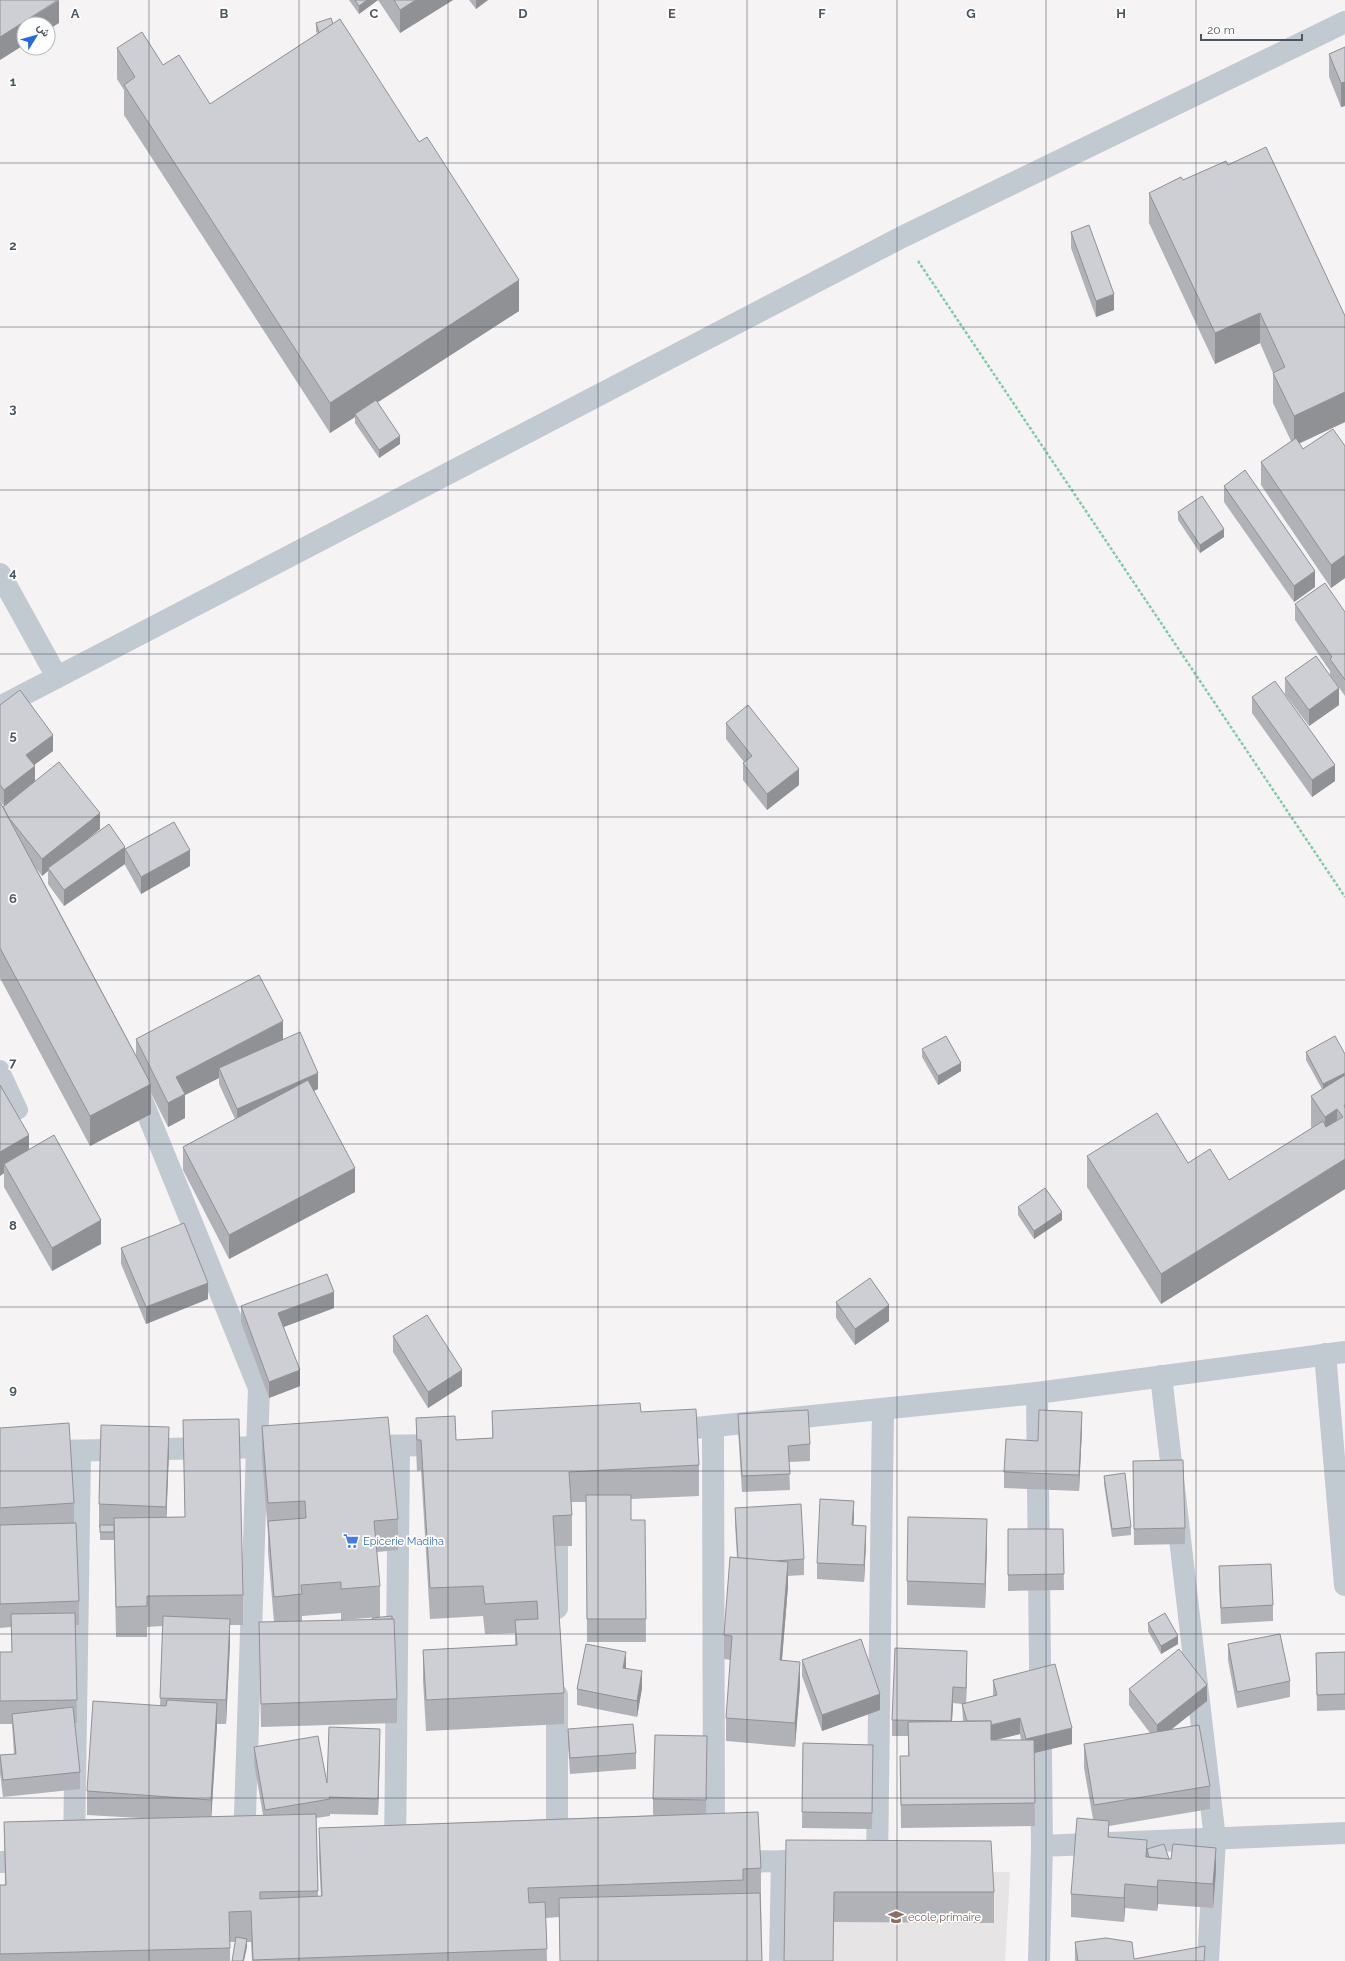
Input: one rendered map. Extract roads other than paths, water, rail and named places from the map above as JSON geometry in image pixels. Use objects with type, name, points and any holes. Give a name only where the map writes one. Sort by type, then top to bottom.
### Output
[{"type":"street","points":[[0,707],[902,237],[1345,22]]},
{"type":"street","points":[[0,574],[57,677]]},
{"type":"street","points":[[128,1068],[259,1388],[243,1865]]},
{"type":"street","points":[[643,1434],[1037,1393],[1335,1353],[1345,1585]]},
{"type":"street","points":[[1161,1376],[1215,1839],[1208,1961]]},
{"type":"street","points":[[1037,1393],[1042,1846],[1039,1961]]},
{"type":"street","points":[[878,1864],[883,1409]]},
{"type":"street","points":[[713,1426],[710,1861],[782,1861],[899,1865]]},
{"type":"street","points":[[344,1446],[462,1444]]},
{"type":"street","points":[[399,1446],[387,1861],[418,1861]]},
{"type":"street","points":[[0,1452],[289,1447]]},
{"type":"street","points":[[0,1862],[69,1862],[80,1451]]},
{"type":"street","points":[[557,1498],[557,1624]]},
{"type":"street","points":[[557,1672],[557,1862]]},
{"type":"street","points":[[1042,1846],[1345,1833]]},
{"type":"street","points":[[780,1961],[782,1861]]},
{"type":"lane","points":[[0,1069],[19,1110]]},
{"type":"place","name":"Epicerie Madiha","points":[[351,1541]]},
{"type":"place","name":"ecole primaire","points":[[896,1917]]}]
